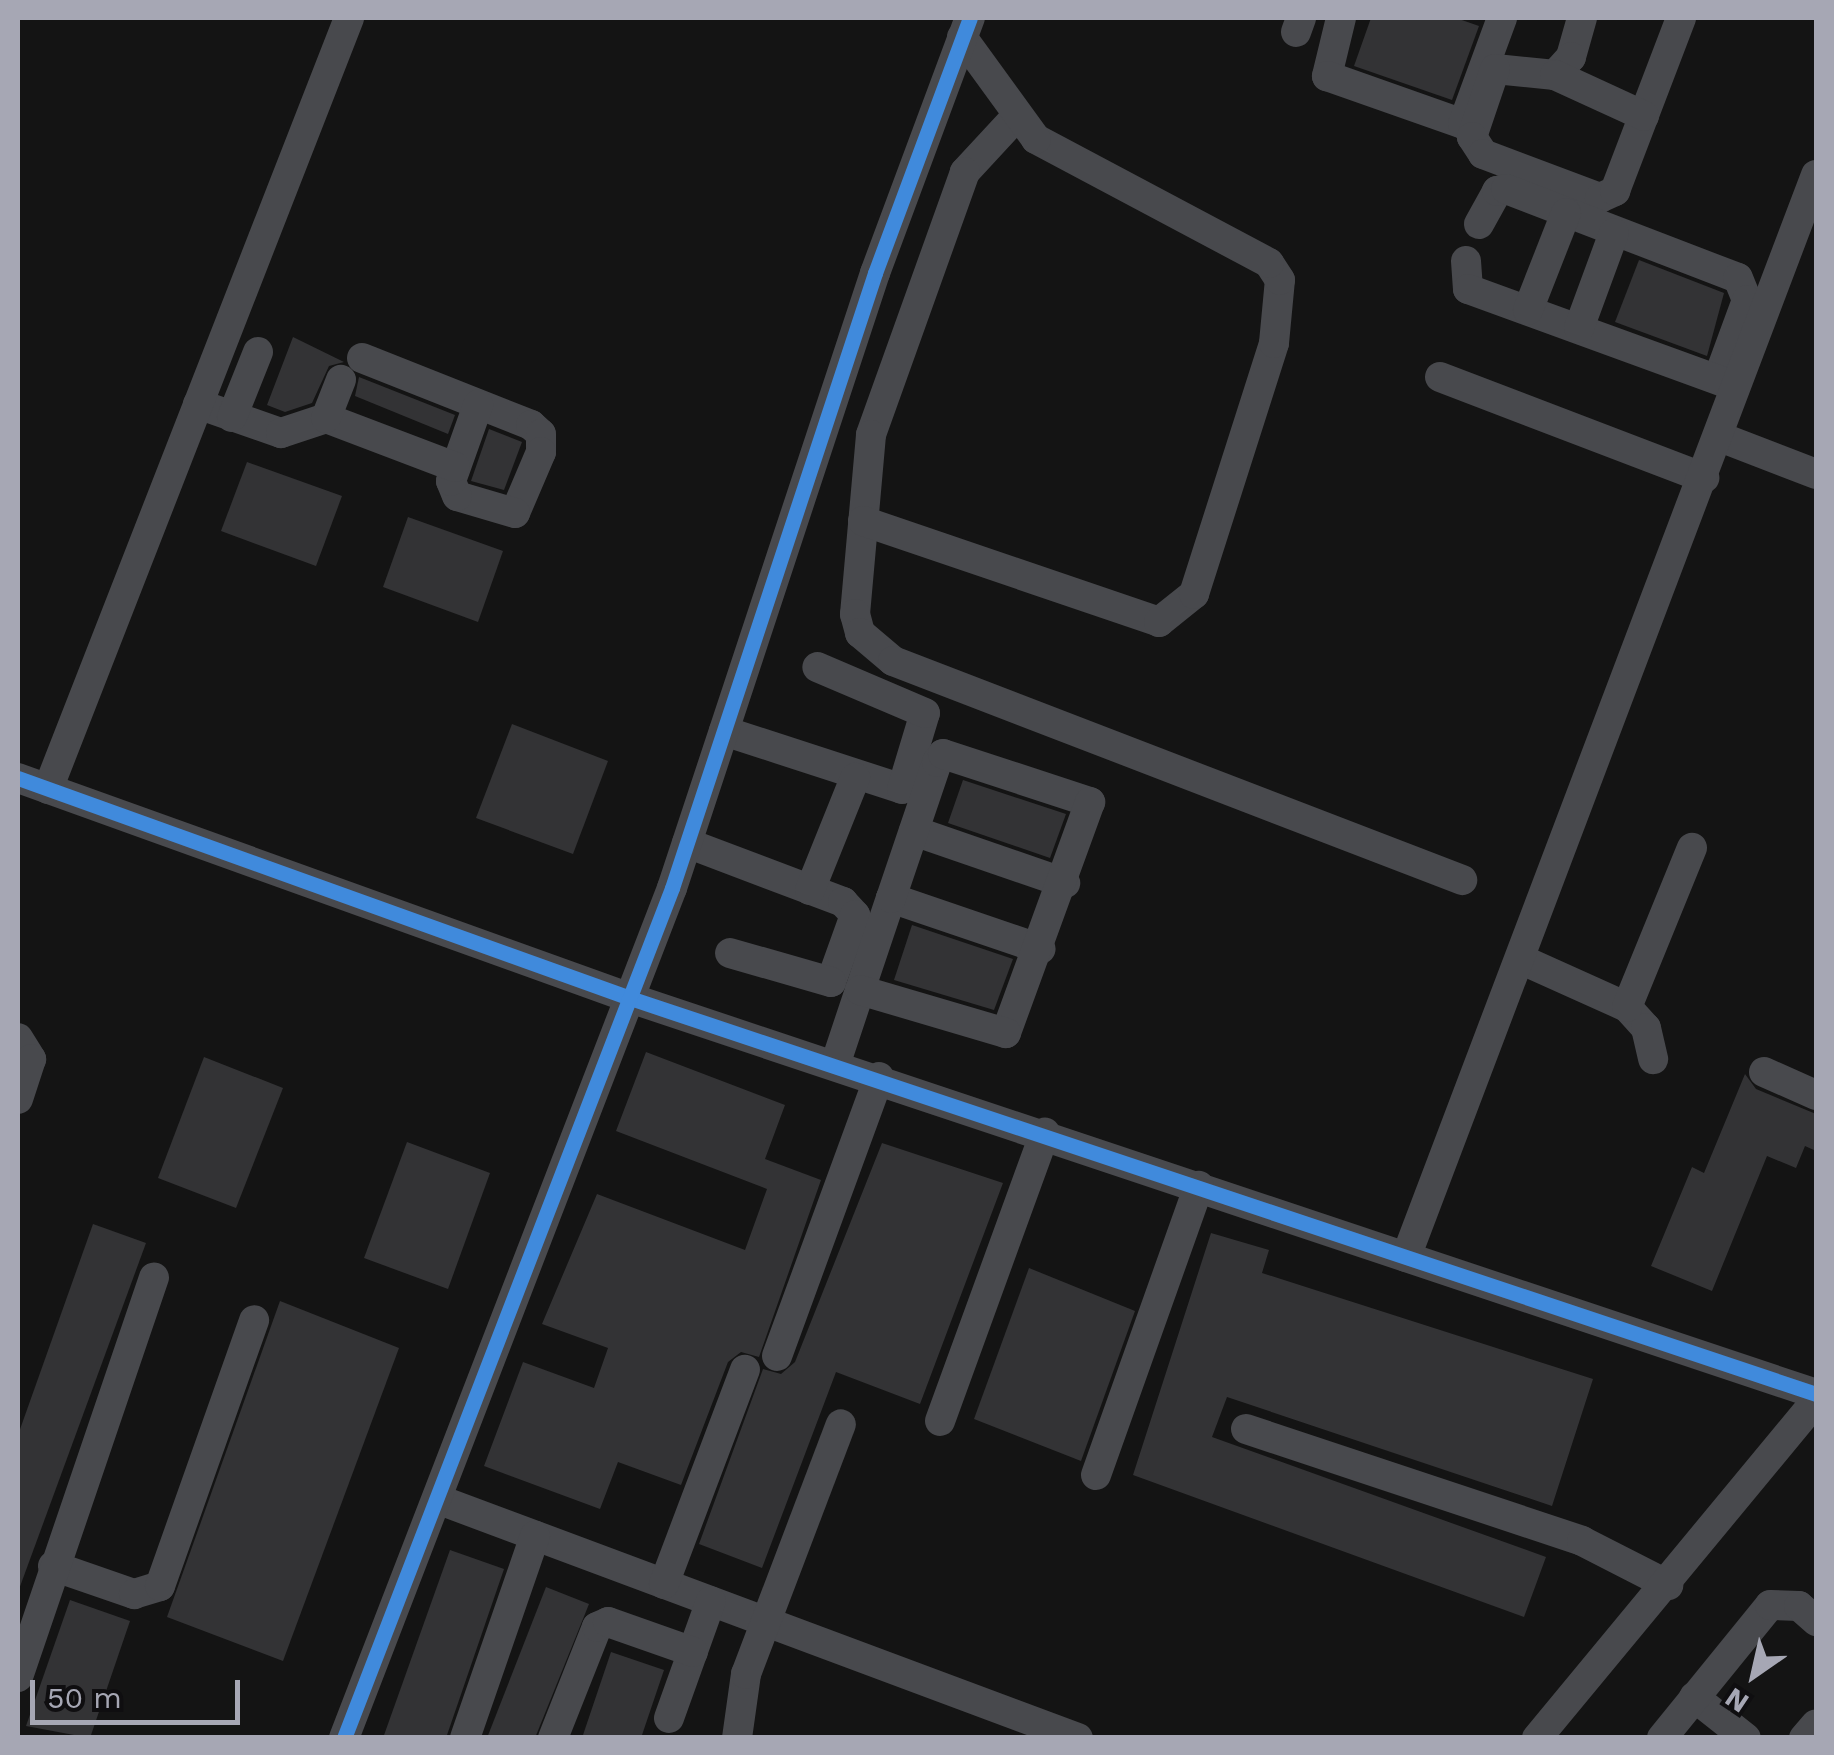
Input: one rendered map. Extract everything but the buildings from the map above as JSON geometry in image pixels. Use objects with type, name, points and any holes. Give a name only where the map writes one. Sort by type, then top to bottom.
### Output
[{"type":"street","points":[[48,789],[349,18]]},
{"type":"street","points":[[1341,18],[1328,76],[1454,124],[1470,118],[1492,20]]},
{"type":"street","points":[[1555,76],[1570,57],[1582,18]]},
{"type":"street","points":[[1644,116],[1555,76],[1496,69],[1472,136],[1482,154],[1608,196],[1644,116],[1680,18]]},
{"type":"street","points":[[863,522],[1136,618],[1159,622],[1194,594],[1274,342],[1280,280],[1269,263],[1070,160],[1016,118],[966,28]]},
{"type":"street","points":[[344,1738],[687,842],[875,273],[966,28]]},
{"type":"street","points":[[1016,118],[974,158],[946,219],[871,436],[854,614],[873,650],[1462,880]]},
{"type":"street","points":[[1728,383],[1816,176]]},
{"type":"street","points":[[1406,1257],[1720,437],[1747,300],[1738,278],[1506,189],[1496,191],[1479,224]]},
{"type":"street","points":[[1528,310],[1566,213]]},
{"type":"street","points":[[1579,328],[1614,233]]},
{"type":"street","points":[[1466,261],[1468,288],[1728,383]]},
{"type":"street","points":[[232,418],[258,352]]},
{"type":"street","points":[[362,358],[478,405],[540,434],[523,506],[515,513],[456,496],[455,467],[478,405]]},
{"type":"street","points":[[1440,377],[1704,478]]},
{"type":"street","points":[[326,418],[340,380]]},
{"type":"street","points":[[198,404],[232,418],[291,433],[326,418],[455,467]]},
{"type":"street","points":[[1720,437],[1816,474]]},
{"type":"street","points":[[724,731],[855,778],[902,789],[925,713],[817,667]]},
{"type":"street","points":[[836,1062],[860,990],[937,762],[950,750],[1082,796],[1091,811],[1012,1028],[999,1035],[860,990]]},
{"type":"street","points":[[18,778],[630,998],[836,1062],[1816,1398],[1668,1585],[1538,1738]]},
{"type":"street","points":[[810,890],[855,778]]},
{"type":"street","points":[[914,831],[1065,884]]},
{"type":"street","points":[[687,842],[810,890],[855,914],[831,982],[730,953]]},
{"type":"street","points":[[1627,1007],[1692,848]]},
{"type":"street","points":[[891,898],[1041,949]]},
{"type":"street","points":[[1520,959],[1627,1007],[1646,1028],[1653,1060]]},
{"type":"street","points":[[18,1038],[31,1060],[18,1099]]},
{"type":"street","points":[[1764,1072],[1816,1095]]},
{"type":"street","points":[[777,1356],[879,1077]]},
{"type":"street","points":[[940,1421],[1045,1133]]},
{"type":"street","points":[[1096,1475],[1199,1186]]},
{"type":"street","points":[[18,1677],[154,1277]]},
{"type":"street","points":[[53,1566],[134,1594],[160,1586],[254,1320]]},
{"type":"street","points":[[664,1584],[745,1370]]},
{"type":"street","points":[[737,1738],[746,1674],[841,1424]]},
{"type":"street","points":[[1246,1429],[1582,1540],[1668,1585]]},
{"type":"street","points":[[438,1499],[1078,1738]]},
{"type":"street","points":[[465,1738],[536,1536]]},
{"type":"street","points":[[669,1718],[711,1601]]},
{"type":"street","points":[[1662,1738],[1770,1605],[1799,1606],[1816,1621]]},
{"type":"street","points":[[553,1738],[598,1628],[608,1622],[692,1652]]},
{"type":"street","points":[[1694,1697],[1746,1738]]},
{"type":"street","points":[[1804,1738],[1816,1724]]},
{"type":"cycle path","points":[[344,1738],[672,888],[875,273],[970,18]]},
{"type":"cycle path","points":[[18,778],[630,998],[1816,1394]]}]
